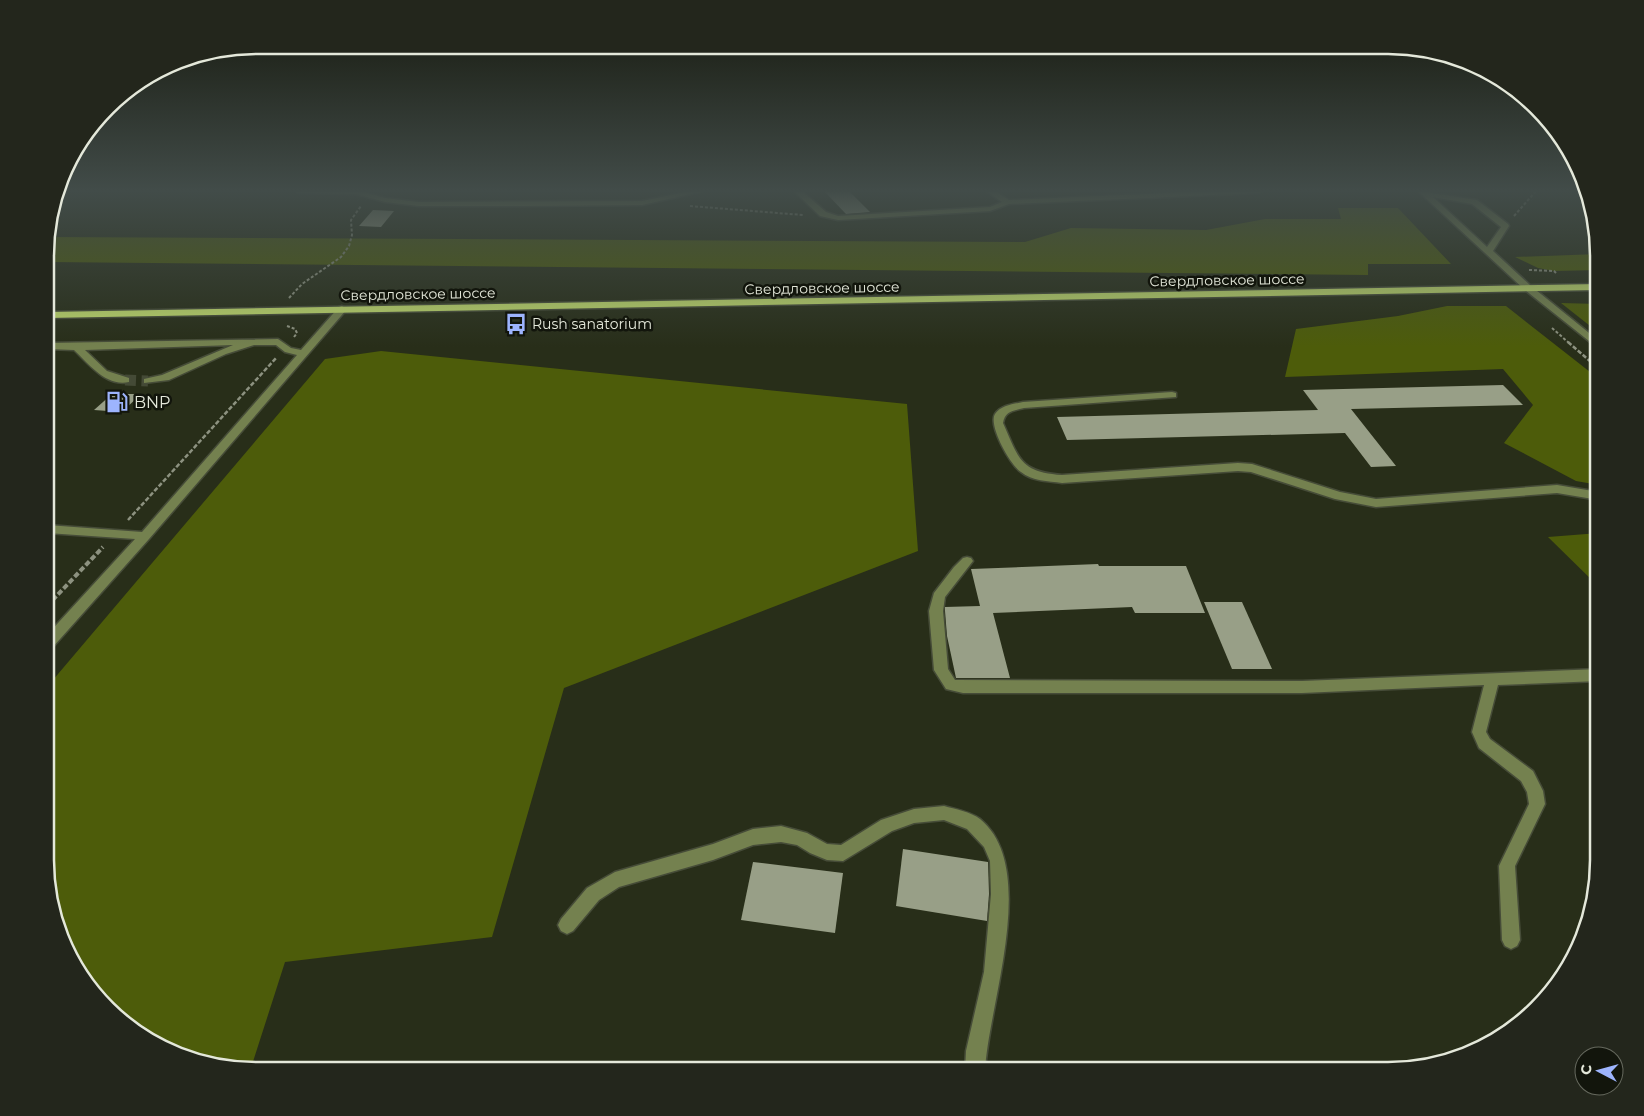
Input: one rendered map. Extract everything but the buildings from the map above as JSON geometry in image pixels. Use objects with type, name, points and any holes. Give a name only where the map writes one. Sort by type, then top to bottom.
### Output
[{"type":"main road","name":"Свердловское шоссе","points":[[54,315],[1590,287]]},
{"type":"street","points":[[1478,243],[1528,288],[1590,339]]},
{"type":"street","points":[[1488,252],[1494,243]]},
{"type":"street","points":[[54,636],[145,536],[342,309]]},
{"type":"street","points":[[148,381],[165,378],[224,352],[254,342]]},
{"type":"street","points":[[54,346],[278,342],[292,352],[304,354]]},
{"type":"street","points":[[77,347],[103,373],[113,379],[125,380]]},
{"type":"street","points":[[1172,395],[1023,405],[1005,410],[998,416],[998,423],[1016,464],[1027,473],[1062,480],[1252,468],[1339,496],[1376,503],[1557,489],[1590,494]]},
{"type":"street","points":[[54,530],[145,536]]},
{"type":"street","points":[[967,561],[939,596],[936,611],[940,670],[951,685],[976,688],[1302,687],[1590,675]]},
{"type":"street","points":[[1492,680],[1479,732],[1484,743],[1526,776],[1535,791],[1537,804],[1507,866],[1511,940]]},
{"type":"street","points":[[566,925],[594,894],[615,880],[713,852],[753,837],[780,834],[801,838],[816,848],[827,852],[842,852],[887,826],[914,816],[944,813],[974,823],[990,842],[998,861],[1000,894],[993,972],[976,1051],[975,1062]]},
{"type":"path","points":[[279,310],[302,284],[341,256],[350,243]]},
{"type":"path","points":[[54,599],[116,534],[297,333],[295,329],[281,326]]},
{"type":"green space","points":[[54,243],[1431,243],[1451,264],[1368,264],[1368,275],[54,262]]},
{"type":"green space","points":[[1590,254],[1590,270],[1554,271],[1538,268],[1515,257]]},
{"type":"green space","points":[[1561,303],[1590,304],[1590,326]]},
{"type":"green space","points":[[1447,306],[1506,306],[1590,372],[1590,483],[1576,481],[1504,443],[1533,405],[1503,369],[1285,377],[1296,329],[1398,316]]},
{"type":"green space","points":[[381,351],[907,404],[918,551],[564,688],[492,937],[285,962],[253,1062],[229,1061],[178,1047],[133,1021],[95,983],[69,938],[61,913],[54,874],[54,679],[325,359]]},
{"type":"green space","points":[[1590,534],[1590,578],[1548,537]]},
{"type":"tunnel","points":[[125,380],[148,381]]},
{"type":"place","name":"Rush sanatorium","points":[[516,324]]},
{"type":"place","name":"BNP","points":[[117,402]]}]
